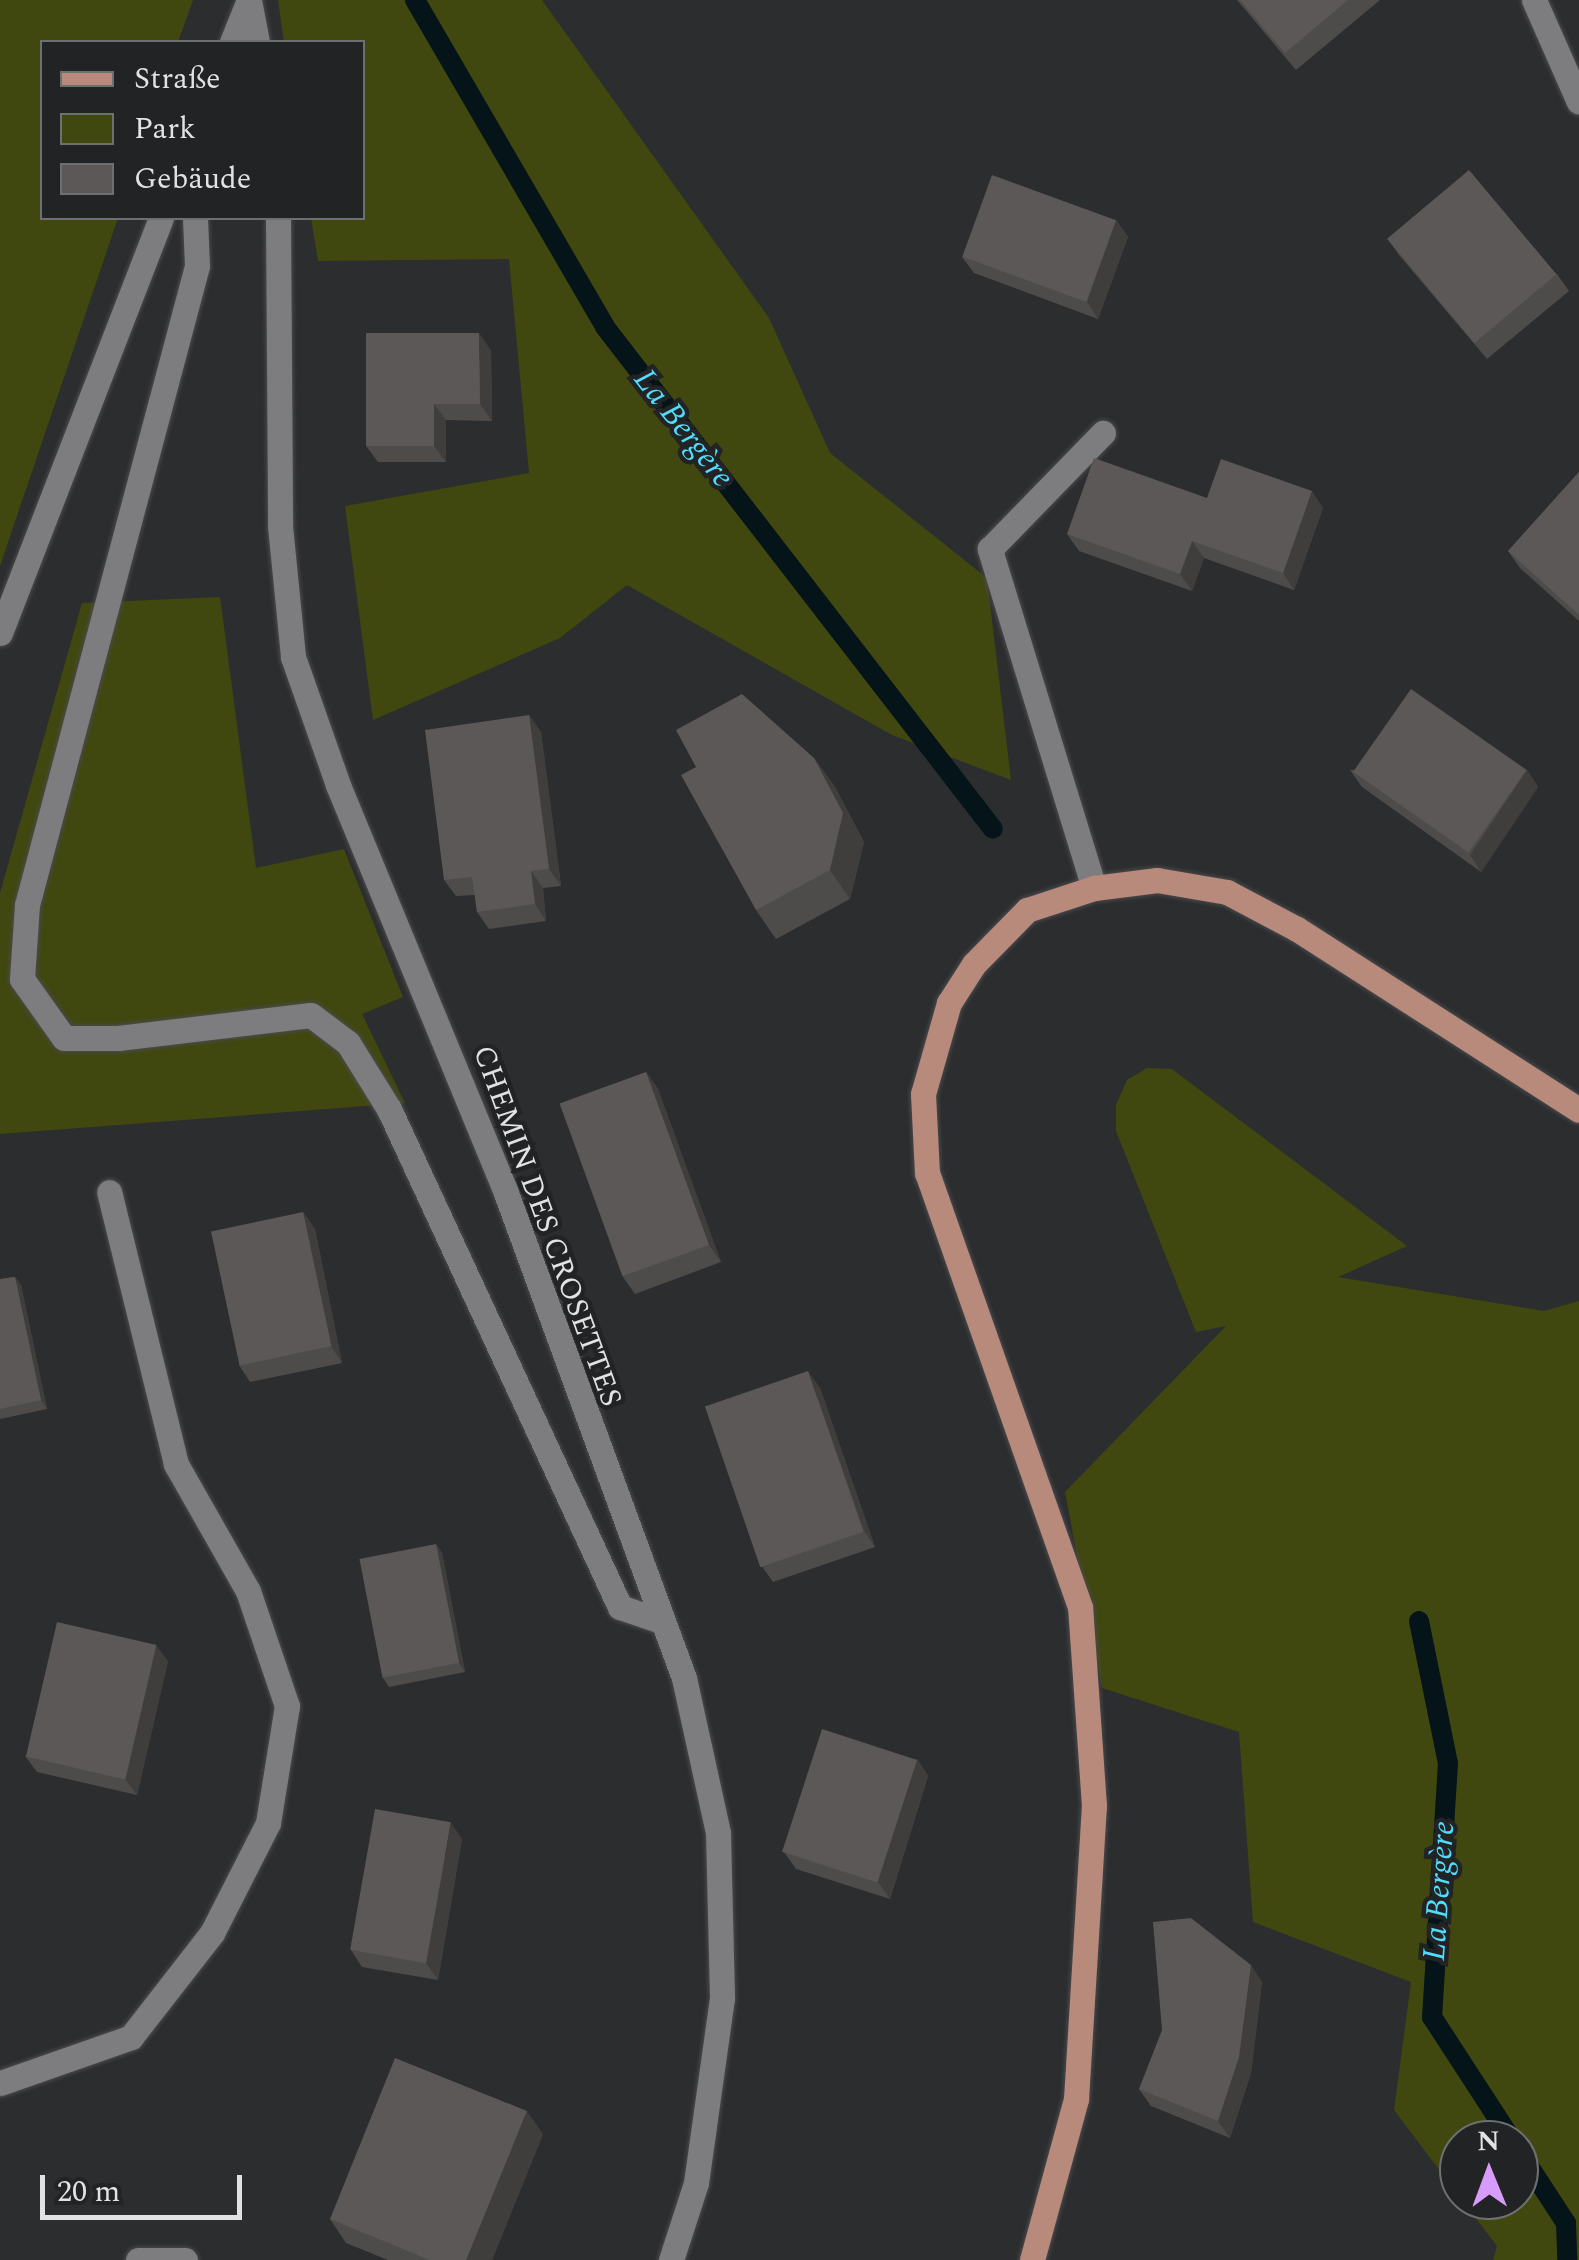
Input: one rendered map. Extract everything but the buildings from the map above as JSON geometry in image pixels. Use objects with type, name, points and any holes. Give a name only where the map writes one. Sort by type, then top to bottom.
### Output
[{"type":"main road","points":[[1032,2260],[1076,2099],[1094,1806],[1080,1607],[934,1200],[921,1130],[933,1044],[974,964],[1026,910],[1094,888],[1156,880],[1227,892],[1477,1040],[1579,1110]]},
{"type":"street","points":[[233,40],[249,0]]},
{"type":"street","points":[[249,0],[257,40]]},
{"type":"street","points":[[1534,0],[1579,102]]},
{"type":"street","points":[[0,633],[160,220]]},
{"type":"street","points":[[195,220],[198,266],[26,905],[22,978],[64,1038],[118,1038],[310,1016],[348,1043],[390,1109],[620,1607],[661,1621]]},
{"type":"street","name":"CHEMIN DES CROSETTES","points":[[278,220],[280,526],[293,657],[338,785],[506,1193],[684,1678],[718,1833],[722,1998],[696,2182],[671,2260]]},
{"type":"street","points":[[1094,888],[990,549],[1103,433]]},
{"type":"street","points":[[0,2083],[132,2038],[212,1933],[268,1822],[288,1706],[248,1591],[176,1464],[109,1192]]},
{"type":"street","points":[[138,2260],[185,2260]]},
{"type":"green space","points":[[0,0],[193,0],[179,40],[40,40],[40,220],[117,220],[0,566]]},
{"type":"green space","points":[[278,0],[542,0],[769,318],[830,453],[987,578],[1011,780],[892,735],[627,585],[560,638],[373,720],[345,506],[529,473],[509,259],[318,261],[311,220],[365,220],[365,40],[284,40]]},
{"type":"green space","points":[[220,597],[256,868],[344,849],[403,997],[362,1014],[405,1103],[0,1134],[0,893],[82,603]]},
{"type":"green space","points":[[1147,1068],[1172,1069],[1407,1246],[1338,1277],[1544,1311],[1579,1301],[1579,2260],[1493,2260],[1497,2246],[1477,2220],[1539,2220],[1539,2120],[1439,2120],[1439,2170],[1394,2110],[1411,1982],[1253,1922],[1239,1732],[1102,1688],[1065,1492],[1226,1326],[1196,1332],[1116,1131],[1116,1105],[1127,1080]]},
{"type":"waterway","name":"La Bergère","points":[[415,0],[605,327],[993,829]]},
{"type":"waterway","name":"La Bergère","points":[[1419,1621],[1448,1763],[1432,2017],[1499,2120]]},
{"type":"waterway","name":"La Bergère","points":[[1539,2182],[1566,2223],[1567,2260]]}]
